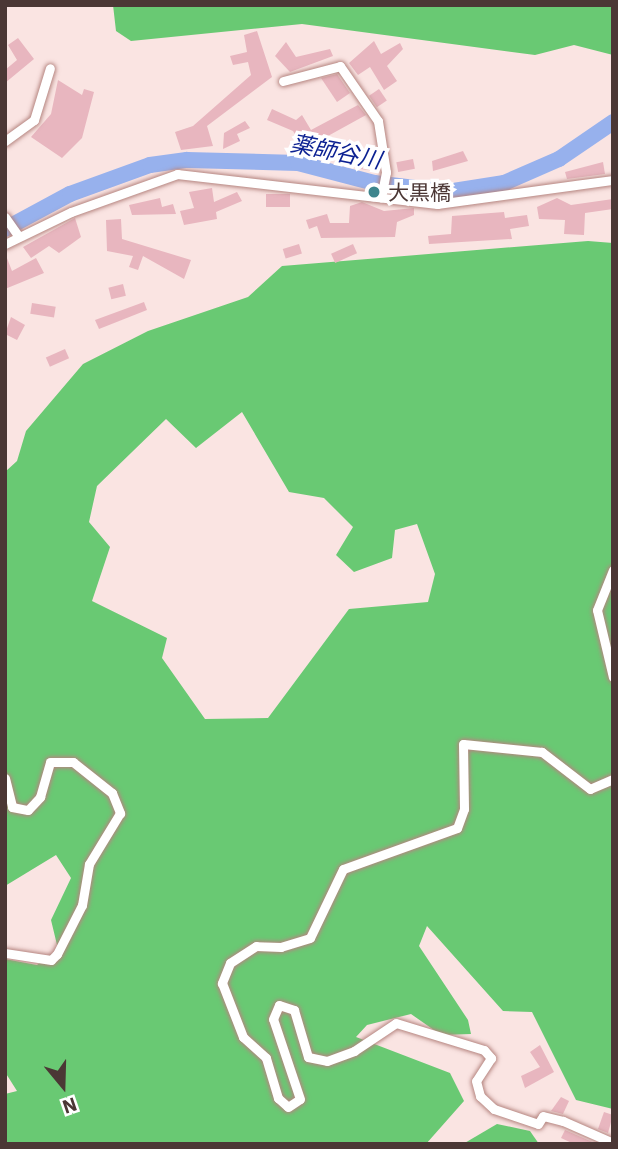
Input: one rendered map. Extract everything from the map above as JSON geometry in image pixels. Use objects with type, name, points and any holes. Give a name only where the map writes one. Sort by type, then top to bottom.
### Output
[{"type":"street","points":[[284,81],[340,66],[378,121],[385,177],[382,195]]},
{"type":"street","points":[[5,141],[34,120],[50,68]]},
{"type":"street","points":[[5,244],[17,234],[177,174],[474,203],[613,180]]},
{"type":"street","points":[[6,218],[17,234]]},
{"type":"street","points":[[613,570],[597,610],[613,677]]},
{"type":"street","points":[[613,779],[590,789],[542,752],[463,744],[464,809],[457,828],[343,869],[310,938],[281,947],[256,946],[230,963],[222,983],[243,1038],[266,1058],[278,1098],[288,1107],[300,1099],[273,1019],[279,1005],[294,1010],[308,1056],[327,1060],[354,1051],[396,1023],[484,1050],[491,1058],[476,1081],[480,1096],[494,1109],[538,1124],[543,1116],[563,1121],[613,1143]]},
{"type":"street","points":[[5,778],[12,807],[28,810],[40,797],[50,762],[73,762],[112,793],[120,813],[89,864],[82,905],[57,954],[51,960],[5,953]]},
{"type":"green space","points":[[113,5],[613,5],[613,55],[574,45],[535,55],[302,24],[131,41],[116,31]]},
{"type":"green space","points":[[588,241],[613,243],[613,1109],[576,1100],[532,1012],[503,1011],[427,926],[419,946],[468,1020],[471,1034],[441,1035],[411,1014],[367,1025],[356,1037],[450,1073],[464,1101],[426,1144],[5,1144],[5,1094],[17,1091],[5,1072],[5,959],[37,965],[58,949],[51,920],[71,878],[56,855],[5,886],[5,472],[17,461],[26,431],[83,364],[148,331],[248,297],[282,266]],"holes":[[[242,412],[289,492],[324,498],[353,527],[336,555],[354,572],[392,558],[395,530],[417,524],[435,574],[428,602],[349,609],[268,718],[205,719],[162,658],[167,638],[92,601],[110,547],[89,522],[97,486],[166,419],[196,448]]]},
{"type":"green space","points":[[497,1124],[530,1131],[539,1144],[463,1144]]},
{"type":"building","points":[[257,31],[272,77],[207,126],[213,146],[181,150],[175,132],[193,126],[251,75],[248,62],[233,65],[230,56],[247,52],[244,35]]},
{"type":"building","points":[[18,38],[34,59],[5,83],[5,70],[17,60],[8,45]]},
{"type":"building","points":[[374,41],[381,54],[400,43],[403,49],[387,66],[397,81],[384,90],[370,67],[358,75],[349,63]]},
{"type":"building","points":[[286,42],[296,57],[330,49],[333,56],[290,72],[275,56]]},
{"type":"building","points":[[337,74],[350,93],[337,102],[321,78]]},
{"type":"building","points":[[58,80],[82,95],[84,89],[94,92],[82,138],[62,158],[31,137],[51,114]]},
{"type":"building","points":[[379,89],[387,101],[377,107],[369,96]]},
{"type":"building","points":[[358,105],[366,115],[317,142],[321,147],[308,155],[293,131],[267,120],[272,109],[296,120],[302,115],[311,130]]},
{"type":"building","points":[[245,121],[250,128],[237,134],[240,141],[223,149],[224,133]]},
{"type":"building","points":[[463,151],[468,161],[433,171],[432,161]]},
{"type":"building","points":[[361,159],[377,161],[379,171],[360,169]]},
{"type":"building","points":[[413,159],[415,169],[398,172],[396,162]]},
{"type":"building","points":[[603,162],[605,174],[567,179],[565,172]]},
{"type":"building","points":[[212,188],[214,202],[237,192],[242,201],[216,212],[217,219],[184,225],[180,211],[194,208],[189,192]]},
{"type":"building","points":[[266,194],[290,194],[290,207],[266,207]]},
{"type":"building","points":[[160,198],[162,207],[173,204],[176,214],[132,215],[129,205]]},
{"type":"building","points":[[557,198],[571,205],[613,199],[613,209],[585,213],[584,235],[564,234],[565,220],[539,219],[537,207]]},
{"type":"building","points":[[362,202],[384,211],[414,208],[414,215],[397,222],[395,237],[321,238],[317,226],[309,229],[306,220],[327,214],[330,223],[349,223],[350,206]]},
{"type":"building","points":[[504,212],[505,218],[527,215],[529,226],[510,229],[512,239],[429,244],[428,236],[451,234],[452,216]]},
{"type":"building","points":[[75,218],[81,237],[59,253],[49,246],[31,258],[23,247]]},
{"type":"building","points":[[121,219],[122,239],[191,260],[184,279],[143,256],[138,270],[129,267],[133,256],[107,251],[106,220]]},
{"type":"building","points":[[299,244],[302,254],[286,259],[283,249]]},
{"type":"building","points":[[353,244],[357,253],[335,263],[331,254]]},
{"type":"building","points":[[5,253],[12,271],[36,258],[44,273],[5,289]]},
{"type":"building","points":[[123,284],[126,296],[111,299],[108,288]]},
{"type":"building","points":[[144,302],[147,310],[99,329],[95,320]]},
{"type":"building","points":[[32,303],[56,307],[54,318],[30,314]]},
{"type":"building","points":[[11,317],[25,325],[17,340],[5,334]]},
{"type":"building","points":[[65,349],[69,358],[50,367],[46,358]]},
{"type":"building","points":[[540,1045],[554,1072],[525,1088],[521,1076],[540,1067],[530,1052]]},
{"type":"building","points":[[561,1097],[569,1101],[563,1114],[551,1111]]},
{"type":"building","points":[[604,1112],[613,1115],[608,1133],[598,1129]]},
{"type":"building","points":[[565,1130],[597,1144],[574,1144],[561,1138]]},
{"type":"waterway","name":"薬師谷川","points":[[5,229],[70,194],[150,165],[187,160],[298,163],[374,183],[447,192],[504,183],[559,159],[613,122]]},
{"type":"place","name":"大黒橋","points":[[374,192]]}]
